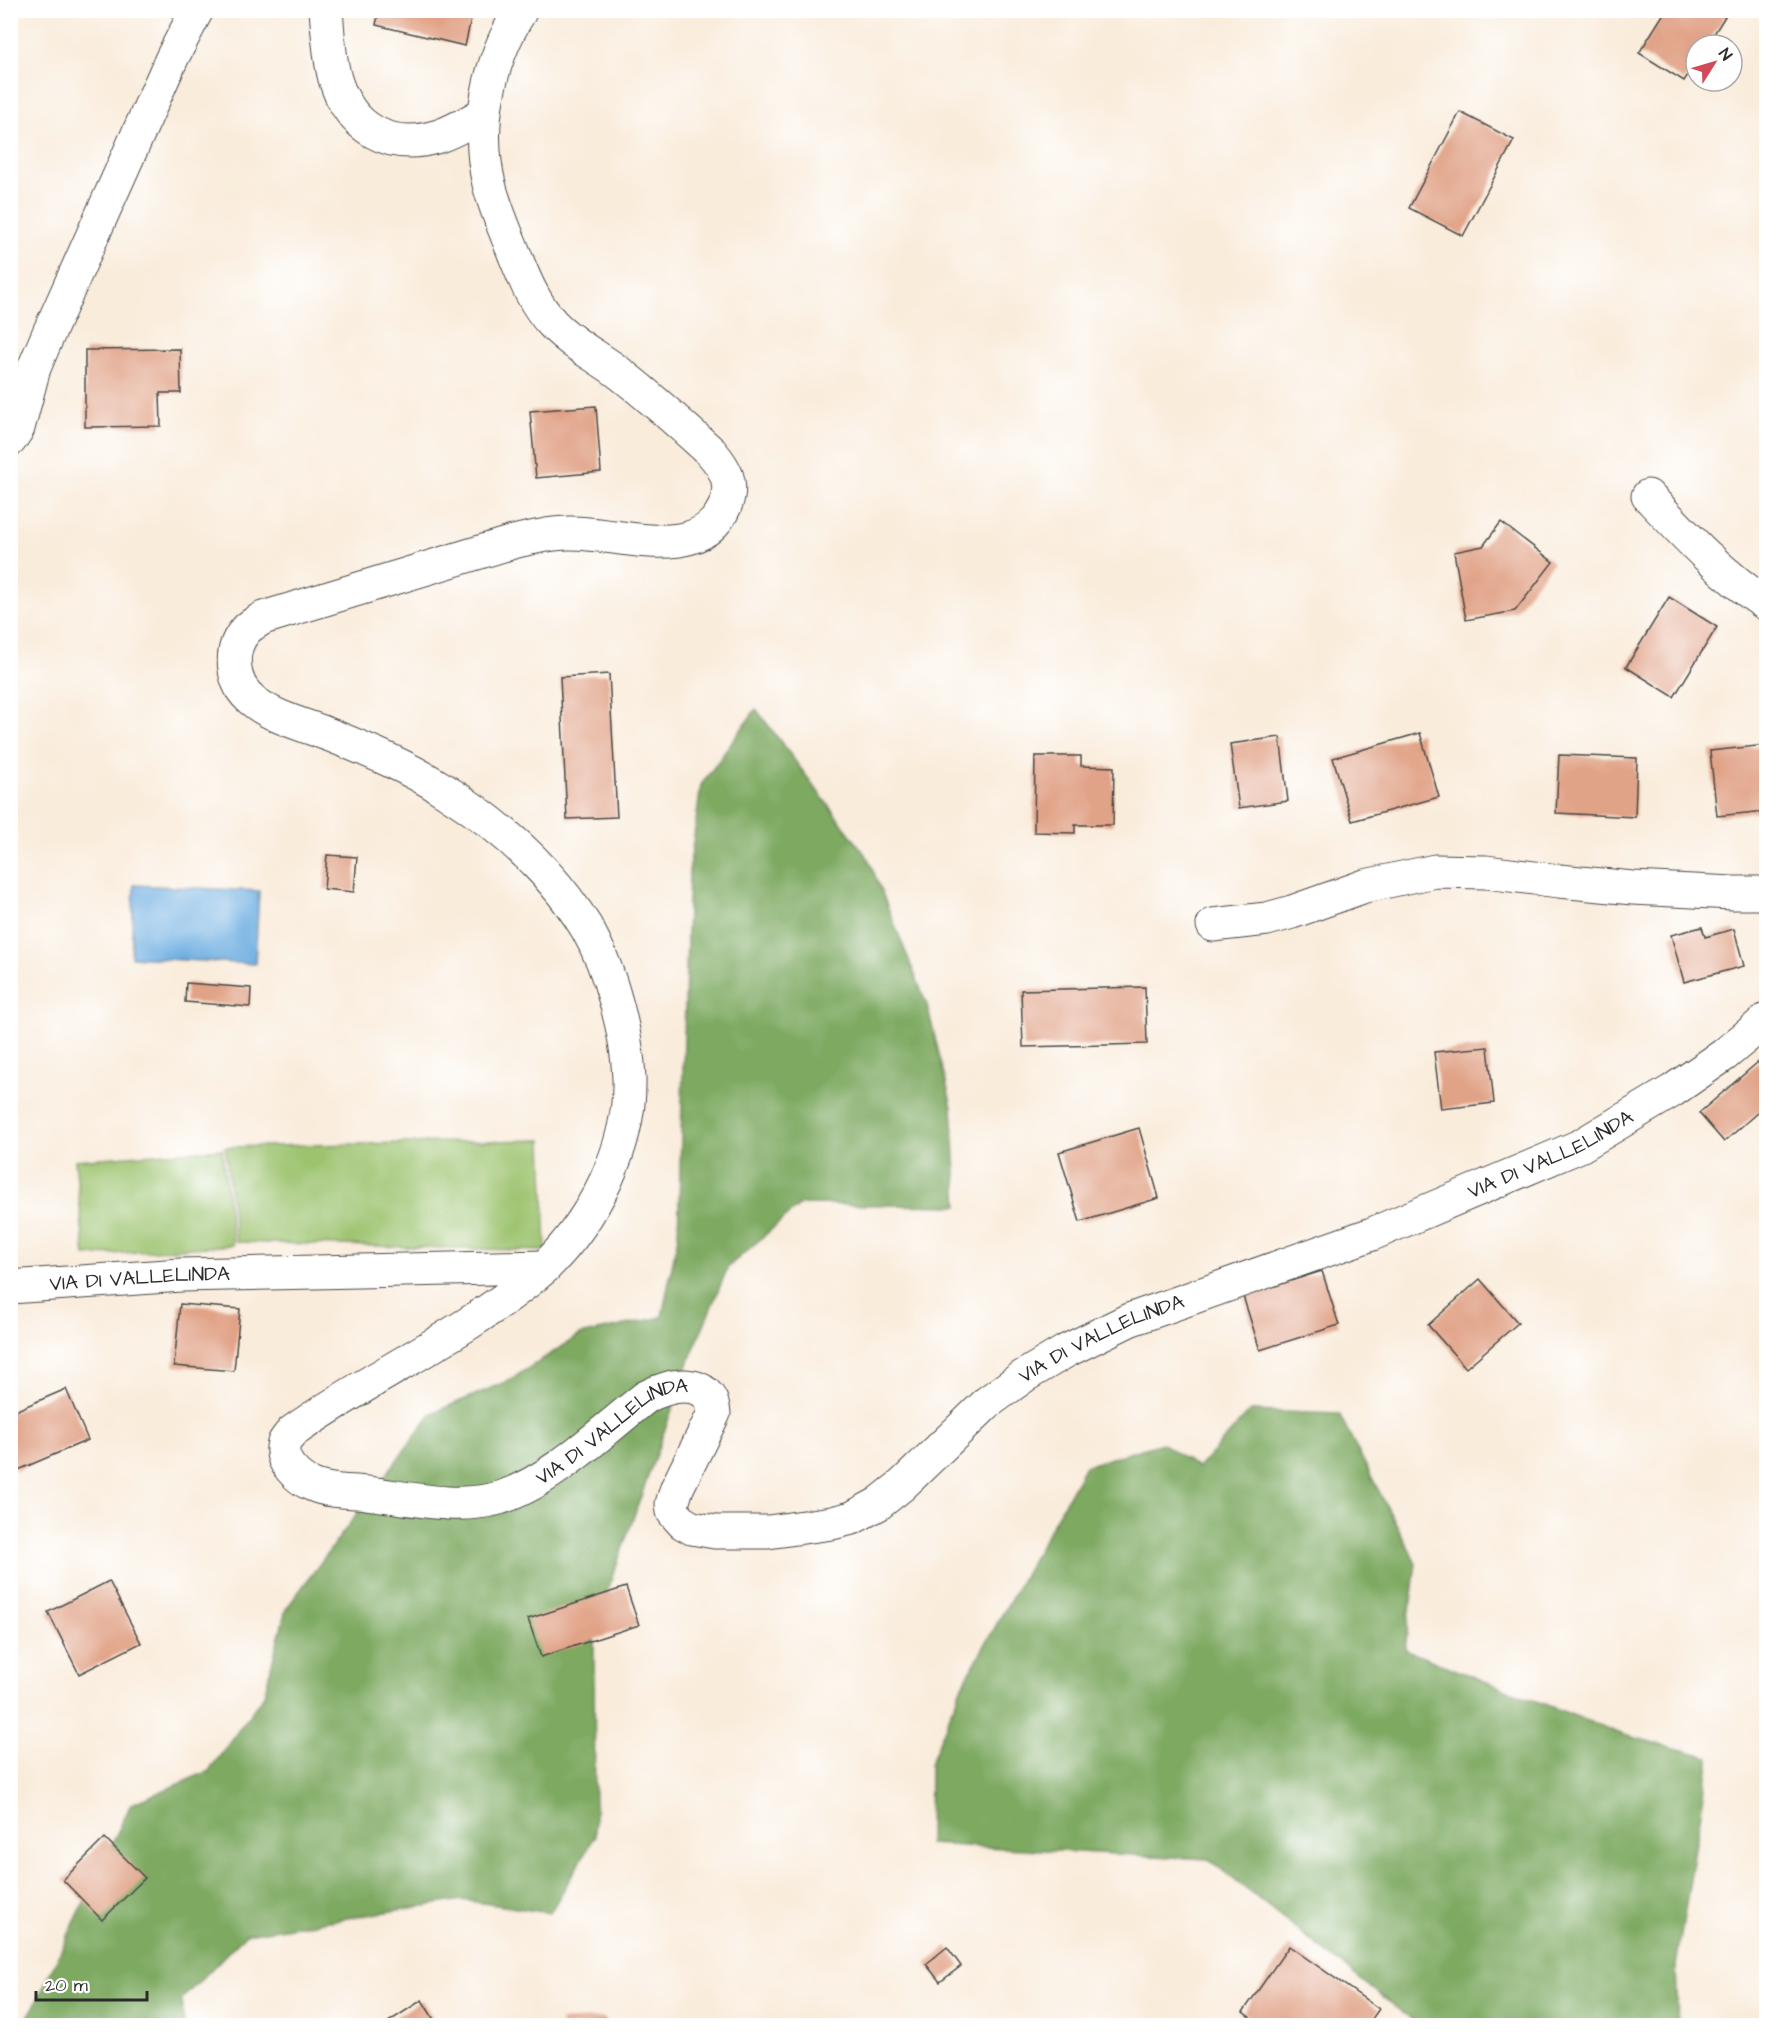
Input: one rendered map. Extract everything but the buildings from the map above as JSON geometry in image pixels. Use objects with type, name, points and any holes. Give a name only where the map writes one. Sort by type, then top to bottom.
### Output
[{"type":"street","points":[[10,440],[18,428],[34,368],[52,324],[172,58],[197,10]]},
{"type":"street","points":[[326,10],[330,54],[339,89],[354,115],[372,132],[400,140],[418,140],[438,136],[484,114]]},
{"type":"street","points":[[521,10],[500,52],[484,114],[483,137],[489,182],[495,205],[534,298],[547,317],[563,334],[637,386],[711,452],[720,462],[730,482],[726,504],[722,513],[708,527],[680,540],[649,541],[591,533],[539,536],[263,618],[253,624],[239,640],[235,650],[234,669],[244,691],[259,705],[383,756],[443,789],[481,814],[517,844],[546,875],[574,909],[595,943],[603,960],[621,1019],[629,1077],[627,1111],[617,1152],[603,1185],[583,1220],[545,1267]]},
{"type":"street","points":[[1648,496],[1713,563],[1740,586],[1767,604]]},
{"type":"street","points":[[1213,925],[1267,919],[1365,886],[1435,872],[1486,872],[1633,888],[1767,893]]},
{"type":"street","name":"VIA DI VALLELINDA","points":[[545,1267],[456,1331],[292,1432],[284,1442],[283,1454],[287,1464],[303,1480],[323,1488],[447,1503],[487,1500],[525,1488],[552,1471],[652,1394],[671,1387],[684,1386],[697,1388],[708,1394],[714,1403],[714,1413],[674,1496],[673,1512],[683,1523],[703,1531],[768,1532],[852,1518],[878,1504],[902,1485],[988,1402],[1024,1376],[1066,1351],[1129,1320],[1372,1234],[1580,1146],[1705,1069],[1767,1020]]},
{"type":"street","name":"VIA DI VALLELINDA","points":[[10,1287],[182,1275],[545,1267]]},
{"type":"green space","points":[[756,709],[868,858],[927,1005],[952,1107],[958,1206],[801,1204],[728,1267],[691,1356],[594,1628],[595,1836],[550,1913],[462,1900],[246,1934],[182,1999],[184,2025],[22,2026],[34,2007],[131,1804],[209,1771],[264,1695],[286,1609],[432,1413],[510,1380],[580,1335],[662,1317],[678,1236],[689,872],[701,785]]},
{"type":"green space","points":[[542,1140],[546,1251],[236,1242],[225,1147]]},
{"type":"green space","points":[[222,1149],[233,1245],[85,1256],[75,1160]]},
{"type":"green space","points":[[1250,1411],[1339,1414],[1416,1563],[1405,1650],[1624,1735],[1710,1757],[1676,1965],[1678,2025],[1418,2025],[1208,1859],[929,1844],[930,1765],[960,1690],[1085,1466],[1162,1443],[1198,1468]]},
{"type":"water","points":[[134,885],[259,891],[255,964],[131,957]]}]
